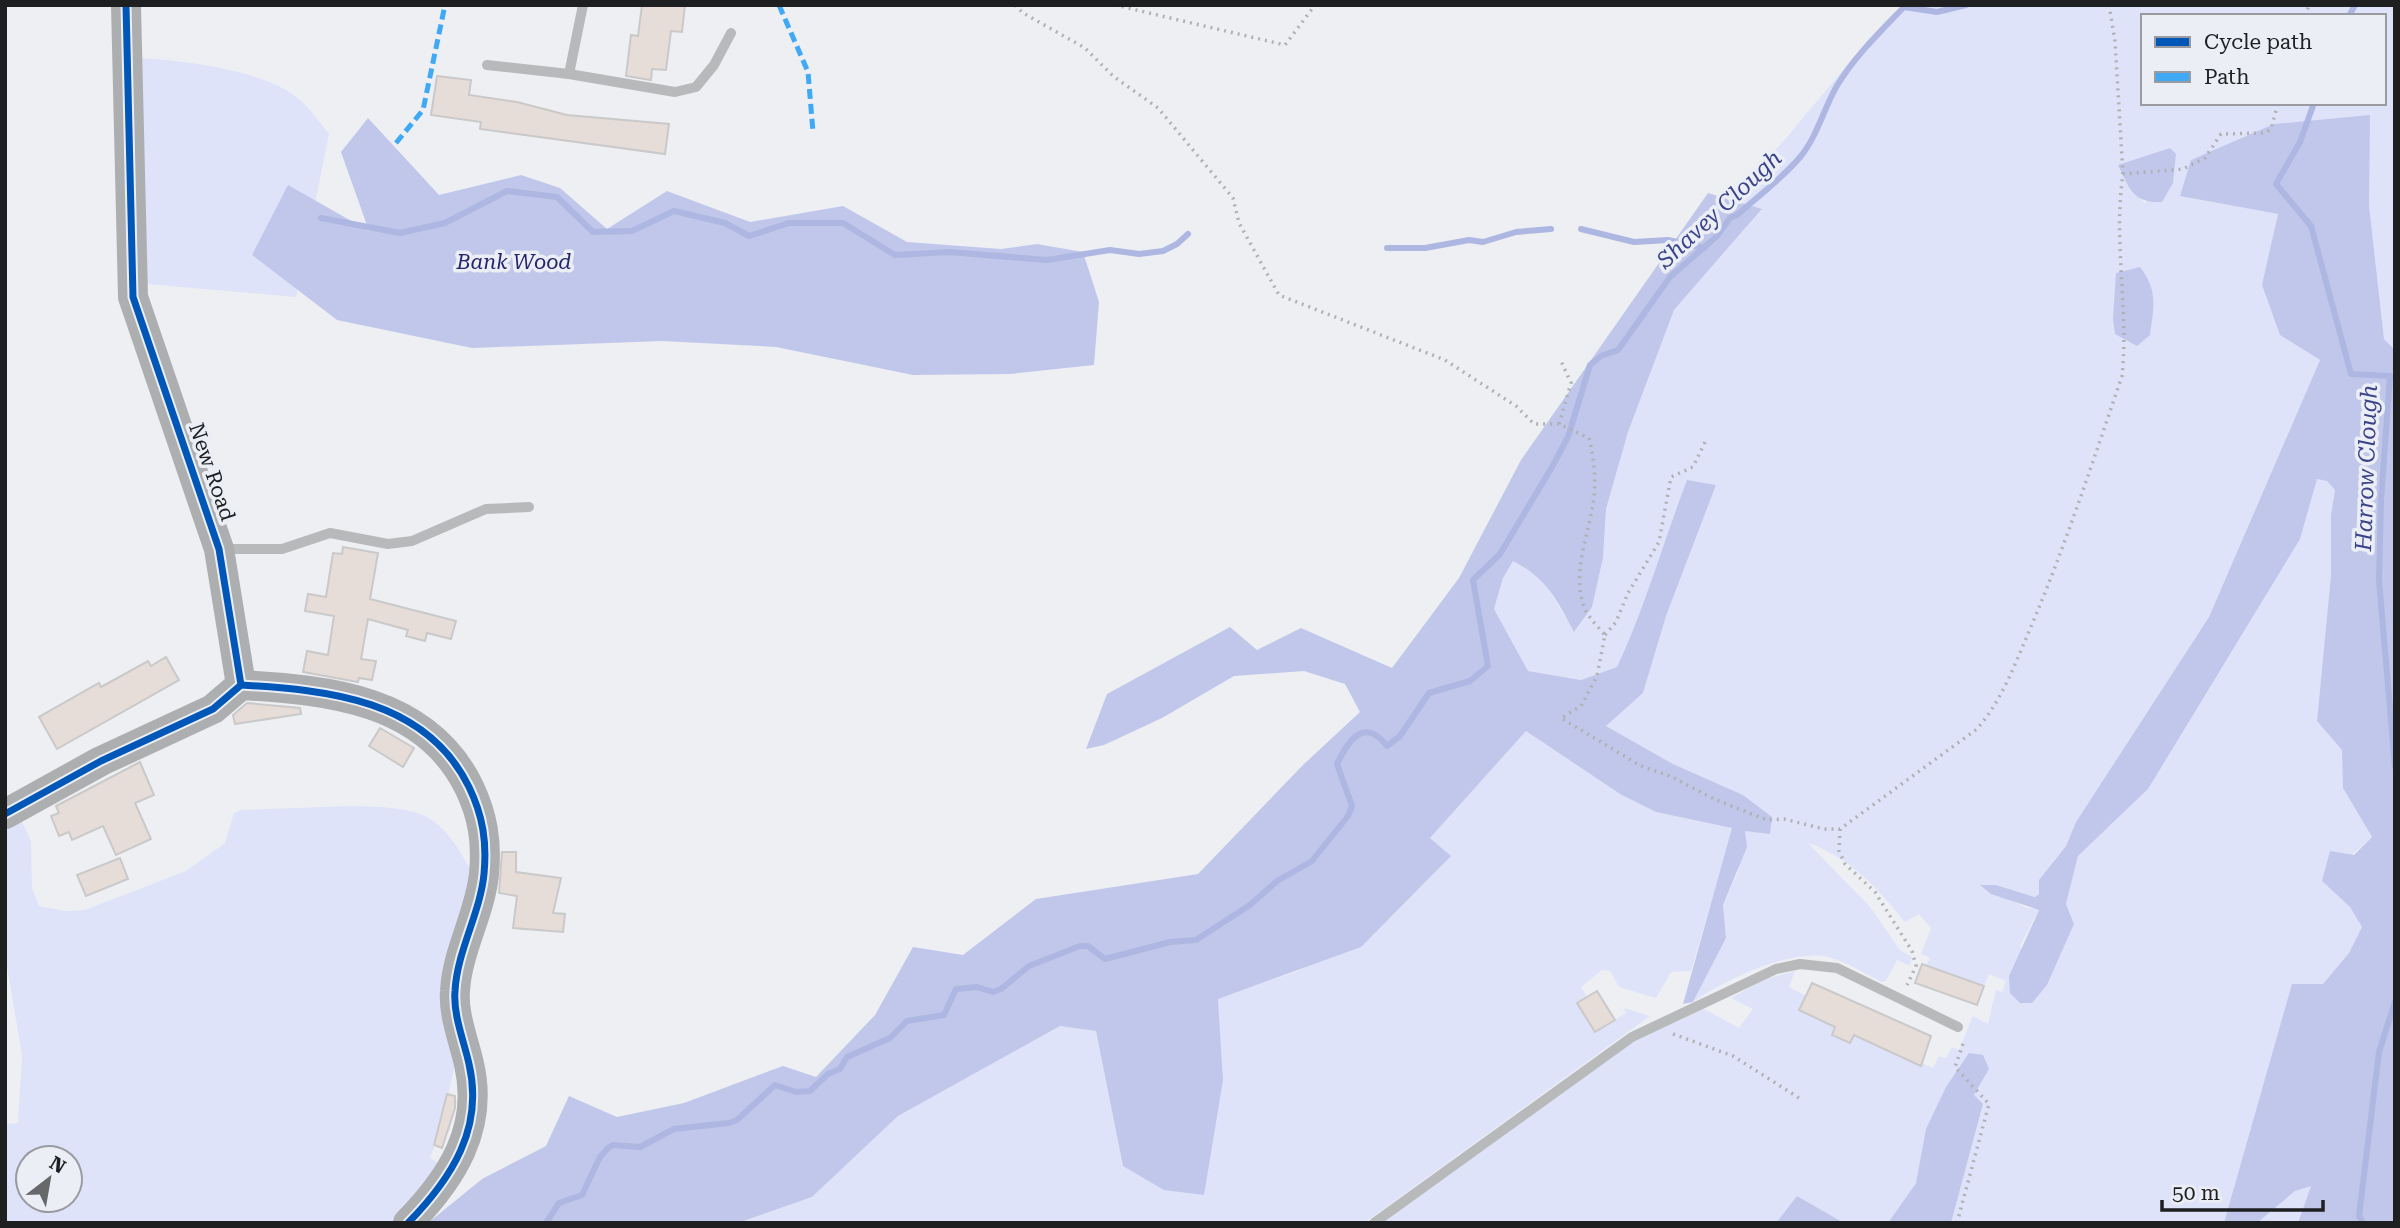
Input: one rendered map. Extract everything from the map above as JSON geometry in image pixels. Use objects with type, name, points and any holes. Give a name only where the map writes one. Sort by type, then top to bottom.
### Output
[{"type":"street","name":"New Road","points":[[127,5],[133,297],[219,549],[240,685]]},
{"type":"street","points":[[5,814],[101,761],[213,709],[240,685],[343,697],[372,704],[406,718],[438,743],[458,768],[484,824],[486,855],[482,891],[454,993],[473,1080],[472,1119],[467,1140],[453,1168],[408,1223]]},
{"type":"lane","points":[[569,74],[583,5]]},
{"type":"lane","points":[[487,65],[569,74],[674,92],[696,87],[714,65],[731,33]]},
{"type":"lane","points":[[219,549],[282,549],[330,533],[388,544],[412,541],[486,509],[529,508]]},
{"type":"lane","points":[[1374,1223],[1606,1054],[1656,1024],[1776,969],[1800,964],[1837,968],[1958,1027]]},
{"type":"path","points":[[1015,5],[1023,13],[1085,48],[1113,76],[1158,108],[1233,198],[1239,223],[1279,295],[1445,360],[1516,406],[1534,424],[1559,424],[1589,438],[1595,462],[1594,499],[1583,543],[1580,583],[1585,610],[1605,635]]},
{"type":"path","points":[[1115,5],[1285,45],[1315,5]]},
{"type":"path","points":[[1707,438],[1693,467],[1671,477],[1658,542],[1628,593],[1616,622],[1605,635],[1597,676],[1581,706],[1561,718],[1641,766],[1670,776],[1714,799],[1767,820],[1784,819],[1824,830],[1840,830],[1977,729],[1990,713],[2049,584],[2122,376],[2125,348],[2119,203],[2123,174],[2115,41],[2109,5]]},
{"type":"path","points":[[2123,174],[2183,169],[2205,158],[2221,134],[2265,133],[2271,130],[2277,105]]},
{"type":"path","points":[[1559,424],[1571,383],[1561,361]]},
{"type":"path","points":[[1840,830],[1839,851],[1845,864],[1875,892],[1912,951],[1916,966],[1900,999]]},
{"type":"path","points":[[1656,1024],[1682,1040],[1715,1047],[1733,1056],[1799,1098]]},
{"type":"path","points":[[1957,1223],[1989,1104],[1955,1067],[1966,1045],[1958,1027]]},
{"type":"shaded area","points":[[1925,5],[2395,5],[2395,350],[2384,339],[2369,205],[2369,116],[2192,160],[2181,196],[2278,214],[2263,285],[2280,335],[2320,360],[2209,617],[2076,822],[2066,846],[2039,880],[2039,894],[2036,897],[1996,885],[1981,886],[2027,908],[2039,909],[2020,946],[2047,985],[2074,924],[2066,904],[2078,856],[2148,789],[2317,478],[2327,481],[2335,490],[2331,515],[2331,575],[2317,721],[2343,750],[2343,788],[2372,837],[2322,881],[2350,907],[2362,927],[2349,953],[2323,984],[2239,1179],[2224,1223],[1951,1223],[1983,1105],[1974,1095],[1989,1069],[1921,1163],[1916,1183],[1888,1223],[1844,1223],[1797,1196],[1776,1223],[1381,1223],[1633,1042],[1704,1009],[1739,1028],[1753,1009],[1731,998],[1763,980],[1795,971],[1789,987],[1806,996],[1800,1010],[1835,1027],[1832,1035],[1850,1043],[1854,1035],[1933,1068],[1939,1056],[1946,1058],[1952,1047],[1959,1050],[1973,1016],[1988,1024],[1996,990],[2002,992],[2006,981],[1989,974],[1984,986],[1926,965],[1930,958],[1921,954],[1931,928],[1919,914],[1905,922],[1862,875],[1837,857],[1808,843],[1871,908],[1900,950],[1912,957],[1910,966],[1897,960],[1886,981],[1882,982],[1835,959],[1813,955],[1795,957],[1739,976],[1693,1002],[1726,938],[1723,905],[1738,872],[1745,831],[1743,795],[1673,764],[1606,726],[1643,693],[1666,616],[1716,485],[1687,481],[1617,667],[1581,680],[1528,671],[1494,609],[1503,578],[1513,560],[1544,584],[1575,631],[1592,607],[1603,558],[1606,509],[1628,432],[1674,310],[1762,210],[1729,199],[1782,143],[1853,58],[1869,48],[1873,37],[1904,7]],"holes":[[[2170,148],[2145,203],[2131,191],[2119,166]]]},
{"type":"shaded area","points":[[142,58],[226,69],[269,82],[287,90],[301,101],[329,134],[296,297],[147,284]]},
{"type":"shaded area","points":[[1526,731],[1620,794],[1656,812],[1733,828],[1691,971],[1671,972],[1656,998],[1619,987],[1610,971],[1602,970],[1581,987],[1587,997],[1577,1003],[1595,1032],[1626,1013],[1624,1008],[1650,1016],[1364,1223],[738,1223],[812,1197],[898,1116],[1060,1026],[1096,1031],[1123,1166],[1223,1080],[1218,998],[1298,971],[1389,919],[1450,856],[1430,838]]},
{"type":"shaded area","points":[[350,806],[393,808],[424,816],[437,824],[449,835],[460,852],[472,873],[441,978],[440,996],[455,1064],[440,1131],[430,1158],[443,1166],[391,1223],[5,1223],[5,1124],[18,1123],[22,1055],[5,955],[5,824],[20,818],[31,841],[32,888],[39,906],[65,911],[85,910],[186,871],[225,843],[234,813],[241,810]]},
{"type":"shaded area","points":[[2312,1185],[2298,1223],[2257,1223],[2295,1191]]},
{"type":"green space","points":[[2370,115],[2369,205],[2384,339],[2395,350],[2395,1223],[2298,1223],[2311,1186],[2295,1191],[2257,1223],[2224,1223],[2292,984],[2323,984],[2349,953],[2362,927],[2350,907],[2322,881],[2330,851],[2354,855],[2372,837],[2343,788],[2342,750],[2317,721],[2331,575],[2331,515],[2335,490],[2327,481],[2317,479],[2300,539],[2148,789],[2078,856],[2066,904],[2074,924],[2047,985],[2032,1003],[2020,1003],[2010,993],[2009,976],[2039,910],[1991,894],[1980,885],[1996,885],[2035,897],[2039,894],[2039,880],[2066,846],[2076,822],[2209,617],[2320,360],[2280,335],[2262,285],[2278,214],[2180,196],[2191,160],[2274,124]]},
{"type":"green space","name":"Bank Wood","points":[[368,118],[439,195],[521,175],[560,188],[607,229],[667,191],[750,222],[843,206],[907,242],[1001,249],[1037,244],[1083,252],[1099,302],[1094,365],[1010,374],[913,375],[776,347],[662,341],[472,348],[337,320],[252,255],[288,185],[369,231],[341,152]]},
{"type":"green space","points":[[2170,148],[2176,154],[2173,183],[2162,202],[2138,197],[2129,188],[2118,165]]},
{"type":"green space","points":[[1708,193],[1762,209],[1674,310],[1628,432],[1606,509],[1603,558],[1592,607],[1574,632],[1543,582],[1513,561],[1503,578],[1494,609],[1528,671],[1581,680],[1617,667],[1687,480],[1716,485],[1666,616],[1643,693],[1606,726],[1673,764],[1743,795],[1772,817],[1770,834],[1745,831],[1747,847],[1723,905],[1726,938],[1693,1002],[1683,1004],[1732,828],[1656,812],[1620,794],[1526,731],[1430,838],[1451,856],[1361,947],[1218,999],[1223,1080],[1204,1195],[1164,1190],[1123,1166],[1096,1031],[1060,1026],[898,1116],[812,1197],[738,1223],[428,1223],[482,1179],[546,1146],[569,1096],[617,1117],[684,1103],[783,1066],[816,1077],[875,1015],[913,947],[963,955],[1036,899],[1198,874],[1303,765],[1360,712],[1345,684],[1304,671],[1234,676],[1162,718],[1104,745],[1086,749],[1107,694],[1230,627],[1257,650],[1301,628],[1392,668],[1459,578],[1521,460]]},
{"type":"green space","points":[[2140,267],[2150,283],[2153,307],[2150,335],[2137,346],[2115,334],[2113,318],[2116,273]]},
{"type":"green space","points":[[1969,1053],[1983,1055],[1989,1069],[1974,1095],[1983,1104],[1951,1223],[1888,1223],[1916,1183],[1926,1129],[1946,1087]]},
{"type":"green space","points":[[1797,1196],[1844,1223],[1776,1223]]},
{"type":"building","points":[[642,5],[685,5],[682,32],[671,31],[666,70],[652,69],[651,80],[626,76],[631,35],[638,36]]},
{"type":"building","points":[[437,76],[471,80],[469,95],[517,102],[567,115],[669,124],[665,154],[480,129],[481,122],[431,115]]},
{"type":"building","points":[[343,547],[378,553],[370,599],[456,621],[451,639],[427,633],[425,641],[406,636],[408,630],[368,619],[361,659],[376,661],[372,680],[359,678],[358,682],[303,672],[307,651],[328,655],[334,616],[305,611],[308,594],[326,597],[333,553],[342,554]]},
{"type":"building","points":[[166,657],[179,680],[57,749],[39,717],[99,683],[101,687],[148,661],[151,666]]},
{"type":"building","points":[[247,703],[300,708],[301,714],[235,724],[233,715]]},
{"type":"building","points":[[380,728],[414,748],[403,767],[369,746]]},
{"type":"building","points":[[140,762],[154,795],[135,803],[151,839],[116,855],[103,826],[72,840],[69,832],[59,836],[51,816],[59,813],[56,806]]},
{"type":"building","points":[[502,852],[516,852],[516,872],[561,878],[553,913],[565,914],[563,932],[513,928],[517,896],[499,893]]},
{"type":"building","points":[[120,858],[128,879],[86,896],[77,875]]},
{"type":"building","points":[[1922,964],[1984,986],[1977,1005],[1915,983]]},
{"type":"building","points":[[1812,983],[1931,1036],[1921,1066],[1854,1035],[1850,1043],[1832,1035],[1835,1027],[1799,1010]]},
{"type":"building","points":[[1597,991],[1615,1020],[1595,1032],[1577,1003]]},
{"type":"building","points":[[447,1094],[455,1096],[455,1108],[442,1148],[434,1145]]},
{"type":"waterway","name":"Shavey Clough","points":[[546,1223],[559,1203],[582,1195],[600,1157],[613,1145],[640,1147],[674,1129],[729,1123],[737,1120],[775,1085],[796,1092],[810,1091],[828,1074],[840,1069],[847,1057],[890,1038],[907,1021],[944,1015],[956,989],[977,987],[993,992],[1001,989],[1029,966],[1080,946],[1088,946],[1105,959],[1170,942],[1196,940],[1250,905],[1277,881],[1312,861],[1348,816],[1352,806],[1337,764],[1352,740],[1364,732],[1371,733],[1387,746],[1400,736],[1429,693],[1470,681],[1488,666],[1473,580],[1500,554],[1552,467],[1568,437],[1590,365],[1601,356],[1618,350],[1670,277],[1717,236],[1730,218],[1737,215],[1794,164],[1812,139],[1845,73],[1904,7],[1937,12],[1966,5]]},
{"type":"waterway","name":"Harrow Clough","points":[[2350,14],[2355,5]]},
{"type":"waterway","name":"Harrow Clough","points":[[2313,105],[2300,142],[2276,184],[2311,226],[2351,374],[2390,376],[2381,500],[2379,580],[2395,767]]},
{"type":"waterway","points":[[321,218],[400,233],[445,223],[507,191],[557,197],[593,232],[632,231],[674,211],[725,223],[749,236],[789,223],[843,223],[895,255],[949,252],[1047,260],[1110,250],[1139,254],[1163,251],[1188,234]]},
{"type":"waterway","points":[[1387,248],[1425,248],[1469,240],[1483,242],[1516,232],[1551,229]]},
{"type":"waterway","points":[[1581,229],[1634,242],[1668,240],[1704,248]]},
{"type":"waterway","name":"Harrow Clough","points":[[2363,1223],[2359,1216],[2379,1052],[2395,1002]]},
{"type":"marked path","points":[[396,143],[423,110],[445,5]]},
{"type":"marked path","points":[[779,5],[808,72],[813,132]]},
{"type":"cycle path","points":[[5,814],[101,761],[213,709],[241,685],[219,549],[133,297],[126,5]]},
{"type":"cycle path","points":[[241,685],[340,696],[401,717],[427,735],[450,758],[469,787],[478,808],[484,840],[484,874],[478,904],[460,961],[455,1000],[457,1019],[469,1064],[472,1110],[468,1131],[451,1170],[408,1223]]}]
